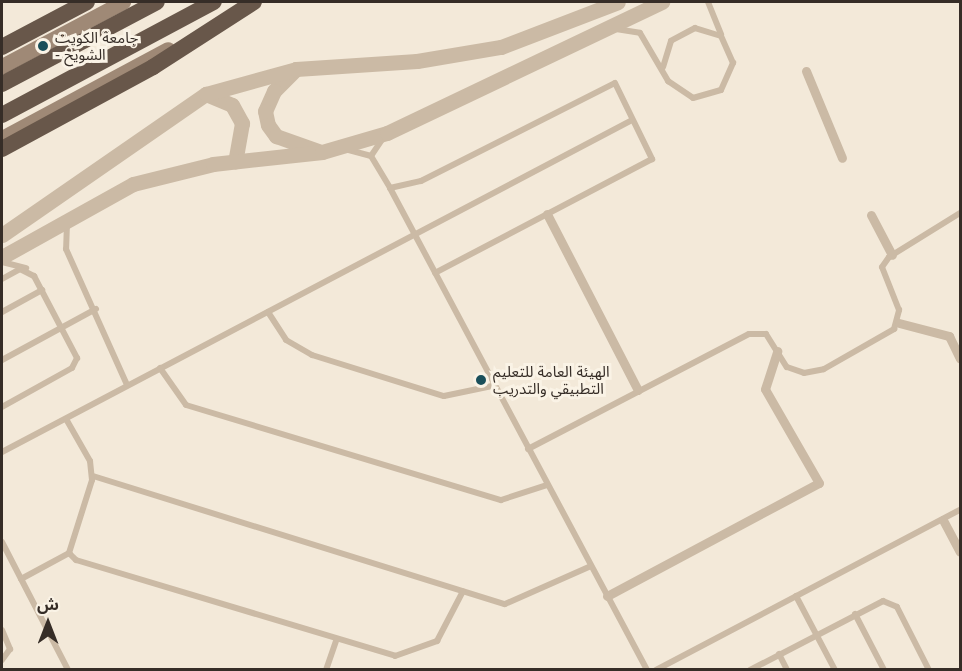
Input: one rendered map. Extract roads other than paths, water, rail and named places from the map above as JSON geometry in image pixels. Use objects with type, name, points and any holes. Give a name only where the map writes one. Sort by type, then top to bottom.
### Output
[{"type":"highway","points":[[2,47],[87,2]]},
{"type":"highway","points":[[2,84],[157,2]]},
{"type":"highway","points":[[2,115],[214,2]]},
{"type":"highway","points":[[2,149],[153,67],[256,2]]},
{"type":"main road","points":[[2,66],[123,2]]},
{"type":"main road","points":[[2,138],[256,2]]},
{"type":"street","points":[[2,235],[206,94],[296,69],[417,61],[501,47],[618,2]]},
{"type":"street","points":[[2,257],[133,184],[235,162],[322,152],[387,133],[662,2]]},
{"type":"street","points":[[296,69],[274,91],[265,111],[268,125],[276,136],[322,152]]},
{"type":"street","points":[[806,71],[842,158]]},
{"type":"street","points":[[206,94],[232,105],[242,123],[235,162]]},
{"type":"street","points":[[547,214],[638,390]]},
{"type":"street","points":[[871,215],[892,255]]},
{"type":"street","points":[[898,323],[948,336],[960,359]]},
{"type":"street","points":[[607,596],[819,483],[765,389],[777,351]]},
{"type":"street","points":[[943,520],[960,552]]},
{"type":"lane","points":[[609,28],[640,33],[678,92],[693,98],[714,93],[730,78],[734,63],[708,2]]},
{"type":"lane","points":[[663,67],[664,53],[681,32],[695,28],[721,36]]},
{"type":"lane","points":[[390,188],[421,182],[615,82],[652,159],[435,273]]},
{"type":"lane","points":[[2,452],[632,120]]},
{"type":"lane","points":[[371,156],[387,133]]},
{"type":"lane","points":[[339,147],[371,156],[390,188],[492,386],[647,669]]},
{"type":"lane","points":[[528,449],[749,333],[766,334],[787,367],[815,373],[898,323],[898,310],[881,274],[892,255],[960,213]]},
{"type":"lane","points":[[68,219],[66,249],[96,309],[127,385]]},
{"type":"lane","points":[[2,262],[28,270],[64,328],[77,358],[72,368],[2,407]]},
{"type":"lane","points":[[2,279],[28,270]]},
{"type":"lane","points":[[2,312],[42,290]]},
{"type":"lane","points":[[2,360],[96,309]]},
{"type":"lane","points":[[268,312],[286,340],[312,355],[444,396],[492,386]]},
{"type":"lane","points":[[160,368],[186,405],[501,500],[547,485]]},
{"type":"lane","points":[[21,579],[69,553],[93,476],[66,419]]},
{"type":"lane","points":[[93,476],[463,591],[515,603],[591,566]]},
{"type":"lane","points":[[656,669],[960,510]]},
{"type":"lane","points":[[2,542],[4,555],[21,579],[68,669]]},
{"type":"lane","points":[[69,553],[336,641],[395,656],[417,652],[437,641],[450,625],[463,591]]},
{"type":"lane","points":[[796,596],[836,669]]},
{"type":"lane","points":[[750,669],[883,601],[893,603],[929,669]]},
{"type":"lane","points":[[855,614],[884,669]]},
{"type":"lane","points":[[2,630],[10,649],[2,660]]},
{"type":"lane","points":[[326,669],[336,641]]},
{"type":"lane","points":[[779,654],[787,669]]},
{"type":"place","name":"جامعة الكويت - الشويخ","points":[[43,46]]},
{"type":"place","name":"الهيئة العامة للتعليم التطبيقي والتدريب","points":[[481,380]]}]
